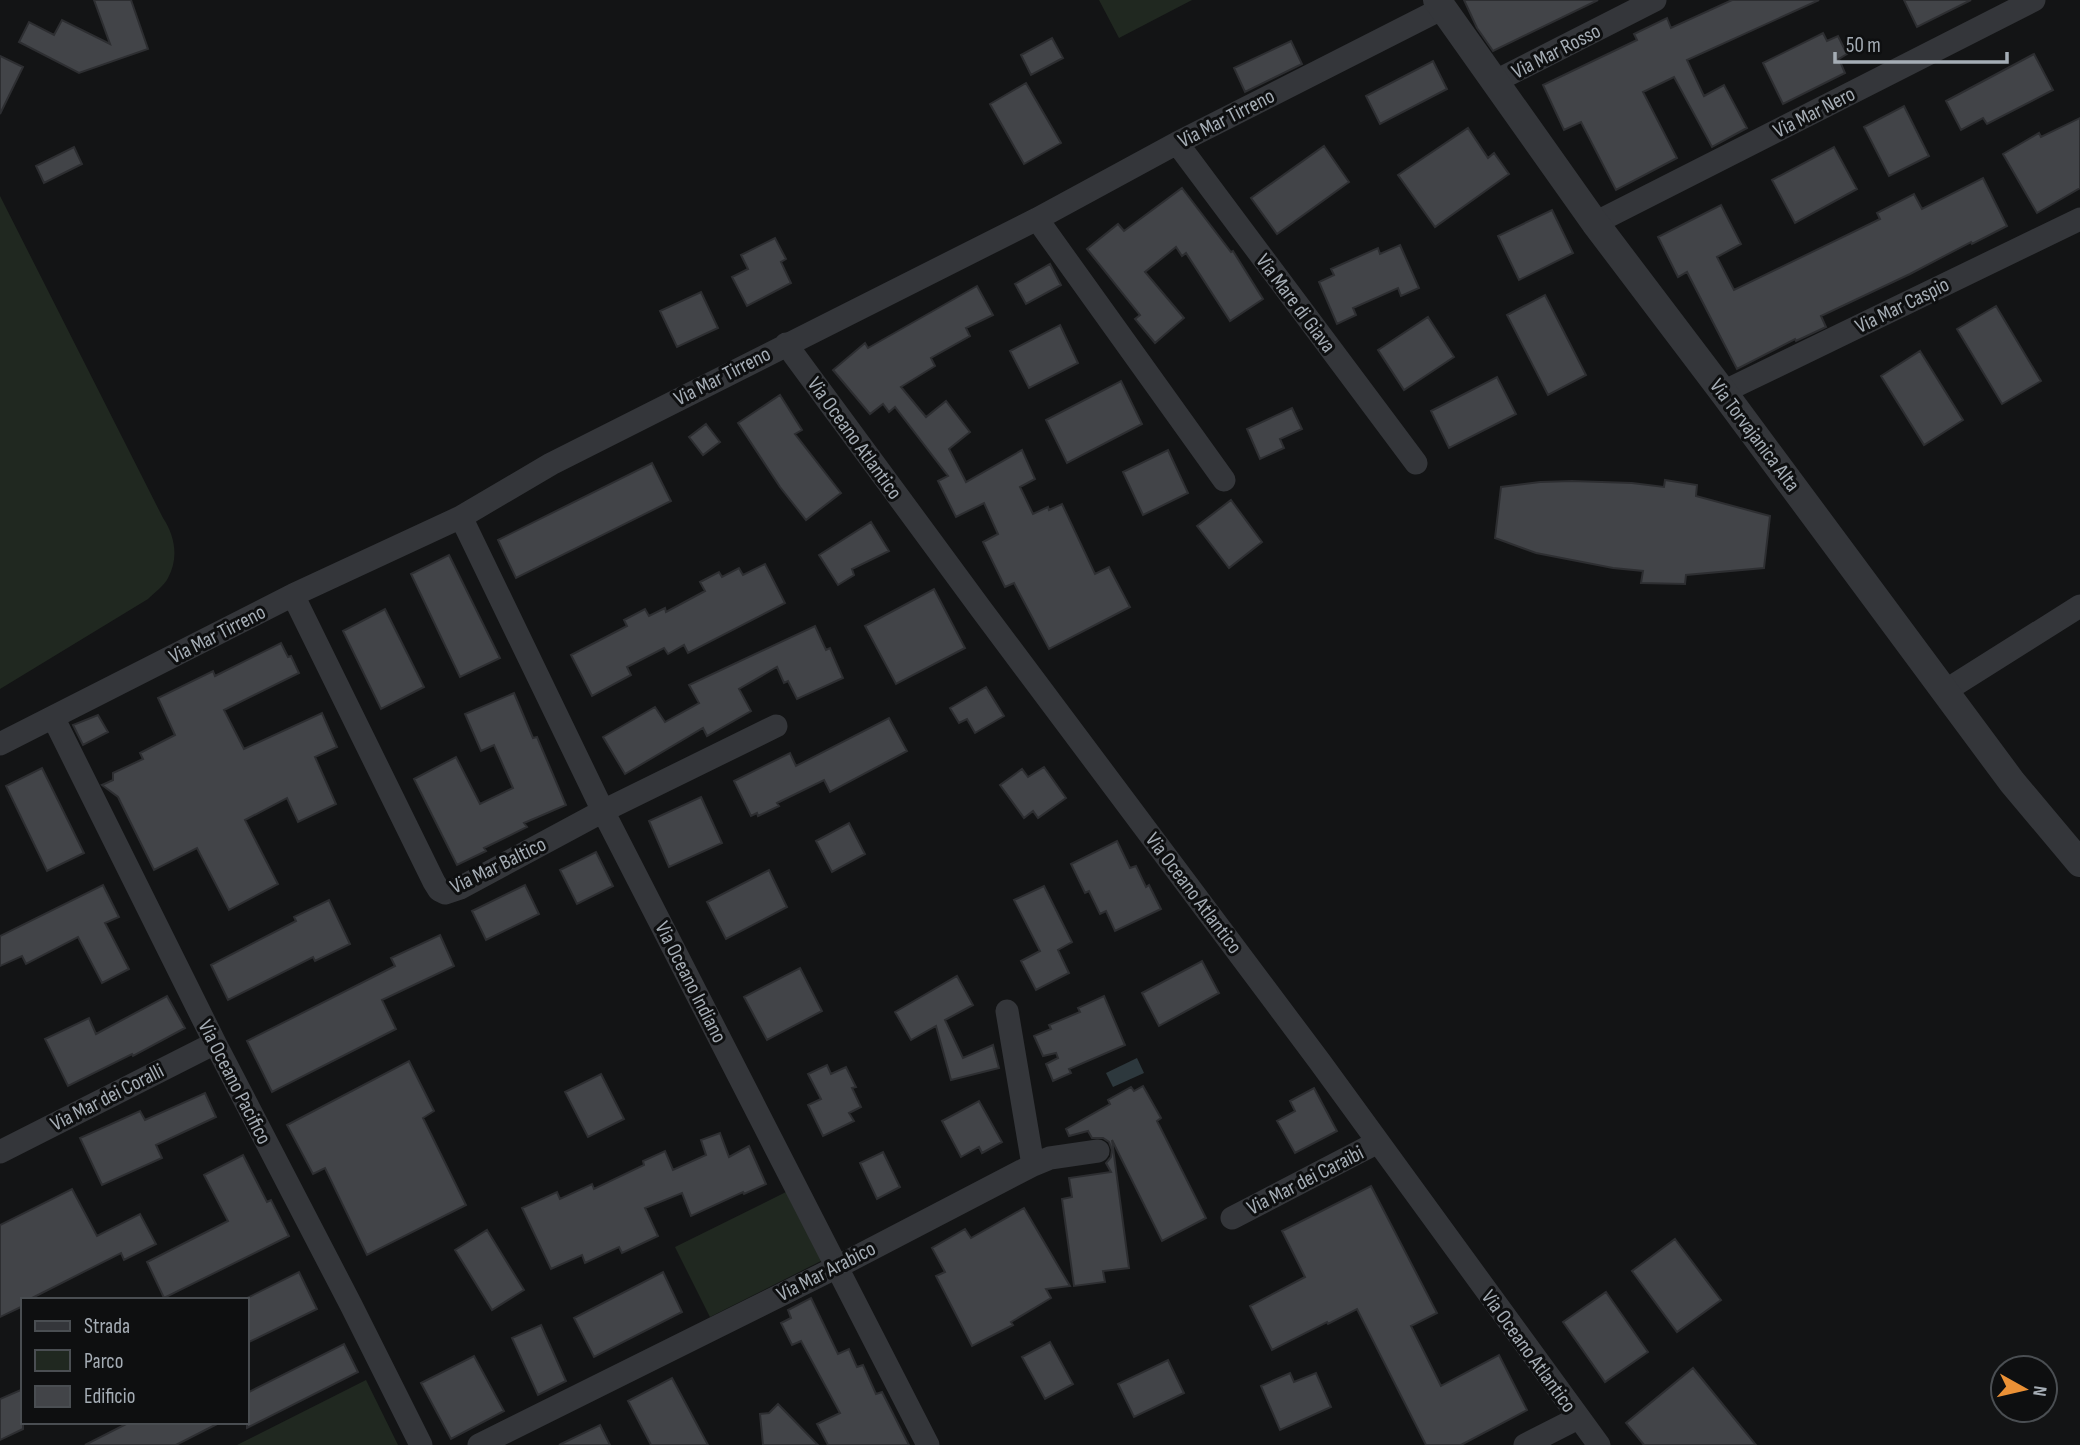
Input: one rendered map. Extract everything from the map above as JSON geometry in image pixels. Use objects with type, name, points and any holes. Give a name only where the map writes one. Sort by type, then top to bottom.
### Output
[{"type":"street","name":"Via Mar Rosso","points":[[1494,82],[1655,0]]},
{"type":"street","name":"Via Mar Nero","points":[[1595,223],[2034,0]]},
{"type":"street","name":"Via Torvajanica Alta","points":[[1440,4],[1595,223],[2023,796],[2080,863]]},
{"type":"street","name":"Via Mar Tirreno","points":[[0,744],[293,596],[461,516],[551,464],[1037,219],[1440,4]]},
{"type":"street","name":"Via Mare di Giava","points":[[1177,143],[1416,463]]},
{"type":"street","points":[[1037,219],[1224,480]]},
{"type":"street","name":"Via Mar Caspio","points":[[1723,392],[2080,219]]},
{"type":"street","name":"Via Oceano Atlantico","points":[[786,344],[1378,1142],[1599,1445]]},
{"type":"street","name":"Via Oceano Indiano","points":[[461,516],[603,811],[928,1445]]},
{"type":"street","name":"Via Mar Baltico","points":[[293,596],[439,890],[445,893],[460,888],[603,811],[776,726]]},
{"type":"street","points":[[1945,691],[2080,606]]},
{"type":"street","name":"Via Oceano Pacifico","points":[[52,717],[421,1445]]},
{"type":"street","points":[[1007,1011],[1032,1165]]},
{"type":"street","name":"Via Mar dei Coralli","points":[[0,1152],[215,1043]]},
{"type":"street","name":"Via Mar dei Caraibi","points":[[1232,1218],[1378,1142]]},
{"type":"street","name":"Via Mar Arabico","points":[[480,1445],[837,1267],[1032,1165],[1050,1158],[1098,1152]]},
{"type":"street","points":[[1525,1445],[1578,1418]]},
{"type":"green space","points":[[1099,0],[1192,0],[1119,38]]},
{"type":"green space","points":[[0,196],[167,525],[173,540],[174,563],[166,581],[148,599],[0,689]]},
{"type":"green space","points":[[788,1191],[823,1260],[710,1317],[675,1247]]},
{"type":"green space","points":[[366,1380],[398,1445],[237,1445]]},
{"type":"shaded area","points":[[1137,1058],[1144,1073],[1113,1087],[1106,1073]]},
{"type":"building","points":[[94,0],[131,0],[148,49],[79,73],[19,42],[29,22],[54,35],[62,20],[110,44]]},
{"type":"building","points":[[1464,0],[1598,0],[1493,51],[1477,28]]},
{"type":"building","points":[[1732,0],[1819,0],[1687,60],[1704,96],[1724,85],[1747,128],[1712,147],[1674,77],[1643,92],[1677,158],[1616,190],[1581,122],[1564,130],[1543,85],[1637,40],[1634,34],[1667,18],[1671,28]]},
{"type":"building","points":[[1904,0],[1971,0],[1917,27]]},
{"type":"building","points":[[1823,33],[1827,41],[1838,36],[1847,54],[1839,59],[1845,73],[1783,104],[1763,63]]},
{"type":"building","points":[[1052,38],[1063,58],[1031,75],[1021,55]]},
{"type":"building","points":[[1291,41],[1302,64],[1245,92],[1234,68]]},
{"type":"building","points":[[2034,54],[2053,90],[1987,124],[1983,118],[1961,130],[1946,101]]},
{"type":"building","points":[[0,56],[23,67],[0,114]]},
{"type":"building","points":[[1433,61],[1447,89],[1380,124],[1366,96]]},
{"type":"building","points":[[1026,83],[1061,143],[1024,164],[990,104]]},
{"type":"building","points":[[1904,106],[1929,156],[1889,176],[1864,127]]},
{"type":"building","points":[[2080,118],[2080,188],[2037,213],[2003,154],[2039,133],[2041,137]]},
{"type":"building","points":[[1468,128],[1488,158],[1494,153],[1509,174],[1435,227],[1398,175]]},
{"type":"building","points":[[1324,146],[1349,182],[1277,234],[1251,198]]},
{"type":"building","points":[[74,147],[82,164],[44,183],[36,166]]},
{"type":"building","points":[[1834,147],[1857,189],[1795,223],[1772,180]]},
{"type":"building","points":[[1983,178],[2007,226],[1821,316],[1826,327],[1796,341],[1795,339],[1737,369],[1687,272],[1678,277],[1658,237],[1721,205],[1741,244],[1717,257],[1734,290],[1880,219],[1877,213],[1914,194],[1922,209]]},
{"type":"building","points":[[1182,188],[1231,252],[1233,251],[1263,299],[1230,321],[1186,253],[1182,256],[1176,247],[1145,272],[1184,318],[1155,343],[1135,319],[1140,315],[1087,249],[1118,224],[1124,231]]},
{"type":"building","points":[[1552,210],[1573,253],[1519,280],[1498,236]]},
{"type":"building","points":[[775,238],[786,259],[781,262],[791,283],[747,306],[732,277],[748,269],[741,255]]},
{"type":"building","points":[[1400,245],[1419,288],[1401,296],[1398,288],[1353,308],[1356,315],[1337,324],[1319,282],[1334,275],[1331,269],[1378,248],[1380,254]]},
{"type":"building","points":[[1050,264],[1061,285],[1026,304],[1015,284]]},
{"type":"building","points":[[977,286],[993,315],[966,328],[970,336],[931,358],[935,366],[901,387],[926,417],[946,401],[970,432],[949,449],[966,482],[1022,450],[1035,479],[1020,487],[1033,514],[1062,504],[1095,574],[1109,567],[1130,607],[1049,649],[1014,583],[1005,587],[983,542],[998,534],[984,503],[956,517],[938,481],[948,476],[895,407],[889,412],[883,404],[870,414],[833,370],[865,343],[868,348]]},
{"type":"building","points":[[701,292],[718,328],[677,347],[660,311]]},
{"type":"building","points":[[1545,295],[1586,375],[1548,395],[1507,315]]},
{"type":"building","points":[[1996,306],[2041,381],[2002,404],[1957,329]]},
{"type":"building","points":[[1428,317],[1454,357],[1404,390],[1378,350]]},
{"type":"building","points":[[1060,325],[1078,363],[1029,388],[1010,351]]},
{"type":"building","points":[[1920,351],[1963,420],[1924,445],[1881,376]]},
{"type":"building","points":[[1497,377],[1516,414],[1449,448],[1431,411]]},
{"type":"building","points":[[1121,381],[1142,424],[1067,463],[1046,420]]},
{"type":"building","points":[[780,395],[802,430],[795,434],[841,493],[806,520],[780,487],[738,423]]},
{"type":"building","points":[[1292,408],[1302,429],[1280,439],[1284,448],[1260,459],[1247,429]]},
{"type":"building","points":[[706,424],[720,442],[703,455],[689,437]]},
{"type":"building","points":[[1168,450],[1188,493],[1143,515],[1123,472]]},
{"type":"building","points":[[652,463],[671,501],[516,578],[498,540]]},
{"type":"building","points":[[1665,480],[1697,485],[1696,496],[1770,516],[1764,568],[1686,575],[1685,584],[1641,583],[1643,571],[1536,553],[1495,538],[1501,487],[1572,481],[1664,487]]},
{"type":"building","points":[[1231,500],[1262,542],[1229,568],[1197,526]]},
{"type":"building","points":[[871,522],[889,551],[852,569],[854,575],[838,585],[819,555]]},
{"type":"building","points":[[449,555],[500,658],[460,677],[411,574]]},
{"type":"building","points":[[765,564],[785,603],[688,653],[684,645],[668,654],[664,648],[627,667],[631,675],[592,696],[571,655],[627,626],[624,620],[645,609],[649,616],[665,608],[666,612],[705,591],[700,582],[719,572],[722,577],[739,568],[743,575]]},
{"type":"building","points":[[934,589],[965,648],[896,684],[865,626]]},
{"type":"building","points":[[385,609],[424,687],[381,709],[343,631]]},
{"type":"building","points":[[815,626],[826,650],[830,648],[843,678],[797,699],[788,681],[784,683],[777,667],[739,689],[751,711],[707,736],[703,728],[625,774],[603,737],[655,707],[665,722],[699,703],[689,685]]},
{"type":"building","points":[[281,643],[299,673],[224,710],[244,749],[322,713],[337,747],[315,757],[336,804],[298,822],[287,798],[245,820],[278,884],[229,910],[197,848],[154,870],[118,797],[102,785],[113,780],[113,773],[143,759],[140,753],[175,735],[158,698],[213,671],[215,676]]},
{"type":"building","points":[[986,687],[1004,716],[975,733],[967,719],[959,723],[950,708]]},
{"type":"building","points":[[514,693],[533,738],[537,737],[566,805],[524,823],[527,827],[457,865],[414,779],[456,757],[480,804],[513,788],[494,745],[481,751],[465,714]]},
{"type":"building","points":[[98,715],[108,732],[83,745],[73,725]]},
{"type":"building","points":[[889,718],[907,751],[830,792],[824,780],[777,803],[779,806],[758,816],[757,813],[751,816],[734,781],[790,753],[796,766]]},
{"type":"building","points":[[1044,767],[1066,798],[1038,818],[1033,811],[1024,818],[1000,785],[1022,769],[1028,777]]},
{"type":"building","points":[[42,768],[84,853],[47,871],[6,786]]},
{"type":"building","points":[[701,797],[722,843],[669,867],[649,821]]},
{"type":"building","points":[[849,823],[865,854],[832,872],[816,841]]},
{"type":"building","points":[[1117,841],[1130,868],[1136,866],[1161,909],[1115,931],[1106,911],[1100,914],[1089,891],[1085,893],[1071,864]]},
{"type":"building","points":[[596,852],[613,886],[577,904],[560,870]]},
{"type":"building","points":[[769,870],[787,907],[726,939],[707,902]]},
{"type":"building","points":[[103,885],[119,917],[105,923],[129,969],[102,983],[78,937],[26,964],[22,956],[0,966],[0,936]]},
{"type":"building","points":[[525,885],[539,914],[486,940],[472,911]]},
{"type":"building","points":[[1044,886],[1072,942],[1058,950],[1069,973],[1036,990],[1021,961],[1040,951],[1014,900]]},
{"type":"building","points":[[329,900],[350,944],[315,961],[313,957],[228,1000],[211,965],[296,921],[294,917]]},
{"type":"building","points":[[440,935],[454,966],[382,1000],[396,1029],[272,1092],[247,1041],[395,966],[391,958]]},
{"type":"building","points":[[1202,961],[1219,993],[1159,1026],[1142,993]]},
{"type":"building","points":[[800,968],[822,1011],[767,1040],[744,997]]},
{"type":"building","points":[[957,976],[973,1005],[945,1020],[963,1058],[993,1045],[999,1068],[951,1080],[936,1026],[911,1040],[895,1012]]},
{"type":"building","points":[[167,996],[185,1028],[68,1086],[45,1039],[89,1018],[96,1034]]},
{"type":"building","points":[[1104,996],[1125,1045],[1069,1069],[1071,1073],[1053,1081],[1046,1064],[1058,1058],[1056,1053],[1043,1056],[1034,1036],[1051,1029],[1049,1025],[1080,1012],[1078,1008]]},
{"type":"building","points":[[409,1061],[434,1111],[423,1118],[466,1205],[367,1255],[325,1168],[313,1174],[287,1125]]},
{"type":"building","points":[[827,1065],[831,1074],[846,1067],[856,1087],[852,1088],[861,1107],[849,1113],[854,1121],[823,1136],[808,1105],[821,1099],[808,1074]]},
{"type":"building","points":[[601,1074],[624,1119],[588,1137],[565,1092]]},
{"type":"building","points":[[1143,1086],[1161,1118],[1157,1121],[1206,1218],[1162,1241],[1112,1140],[1129,1268],[1103,1271],[1105,1282],[1074,1286],[1062,1199],[1072,1197],[1069,1178],[1111,1172],[1106,1163],[1112,1150],[1109,1142],[1103,1138],[1092,1138],[1088,1131],[1069,1136],[1066,1129],[1110,1104],[1108,1100],[1131,1087],[1134,1091]]},
{"type":"building","points":[[1314,1088],[1337,1131],[1295,1153],[1277,1121],[1295,1111],[1290,1101]]},
{"type":"building","points":[[205,1093],[216,1117],[156,1145],[162,1158],[102,1185],[80,1138],[140,1111],[145,1120]]},
{"type":"building","points":[[979,1101],[1002,1142],[982,1153],[979,1147],[961,1157],[942,1121]]},
{"type":"building","points":[[720,1133],[729,1157],[749,1146],[766,1184],[691,1216],[682,1193],[645,1208],[658,1236],[622,1253],[619,1247],[585,1263],[582,1255],[551,1269],[522,1208],[557,1192],[560,1199],[592,1184],[594,1189],[644,1165],[643,1161],[665,1151],[673,1170],[706,1155],[701,1140]]},
{"type":"building","points":[[883,1152],[900,1187],[877,1199],[860,1163]]},
{"type":"building","points":[[243,1155],[267,1202],[271,1200],[289,1236],[164,1298],[147,1262],[228,1221],[204,1175]]},
{"type":"building","points":[[1371,1186],[1437,1313],[1411,1326],[1441,1386],[1499,1355],[1527,1410],[1461,1445],[1426,1445],[1357,1309],[1272,1350],[1250,1306],[1305,1277],[1282,1231]]},
{"type":"building","points":[[72,1189],[97,1236],[140,1214],[156,1244],[124,1260],[121,1253],[32,1298],[21,1298],[21,1307],[0,1317],[0,1225]]},
{"type":"building","points":[[1024,1208],[1070,1286],[1046,1289],[1051,1298],[1011,1322],[1013,1325],[972,1346],[936,1276],[945,1272],[932,1248],[965,1229],[971,1238]]},
{"type":"building","points":[[487,1230],[524,1290],[492,1310],[455,1250]]},
{"type":"building","points":[[1675,1239],[1721,1300],[1677,1332],[1632,1271]]},
{"type":"building","points":[[299,1272],[317,1309],[248,1343],[247,1298]]},
{"type":"building","points":[[663,1272],[682,1312],[594,1357],[574,1318]]},
{"type":"building","points":[[1606,1292],[1648,1352],[1605,1382],[1563,1322]]},
{"type":"building","points":[[811,1298],[838,1354],[849,1349],[857,1367],[863,1365],[876,1394],[882,1392],[909,1445],[828,1445],[817,1424],[840,1413],[801,1341],[792,1345],[781,1323],[791,1318],[788,1310]]},
{"type":"building","points":[[541,1325],[566,1381],[538,1395],[512,1338]]},
{"type":"building","points":[[1050,1342],[1073,1384],[1045,1399],[1022,1357]]},
{"type":"building","points":[[344,1344],[358,1372],[247,1428],[248,1392]]},
{"type":"building","points":[[474,1356],[504,1411],[451,1439],[421,1383]]},
{"type":"building","points":[[1168,1360],[1184,1393],[1134,1417],[1118,1384]]},
{"type":"building","points":[[1693,1368],[1756,1445],[1644,1445],[1626,1423]]},
{"type":"building","points":[[1290,1373],[1294,1382],[1316,1373],[1331,1407],[1280,1430],[1261,1386]]},
{"type":"building","points":[[672,1378],[708,1445],[651,1445],[628,1401]]},
{"type":"building","points":[[21,1390],[23,1429],[0,1440],[0,1399]]},
{"type":"building","points":[[778,1404],[818,1445],[763,1445],[760,1414],[769,1413]]},
{"type":"building","points":[[126,1424],[217,1424],[176,1445],[85,1445]]},
{"type":"building","points":[[600,1425],[610,1445],[559,1445]]}]
